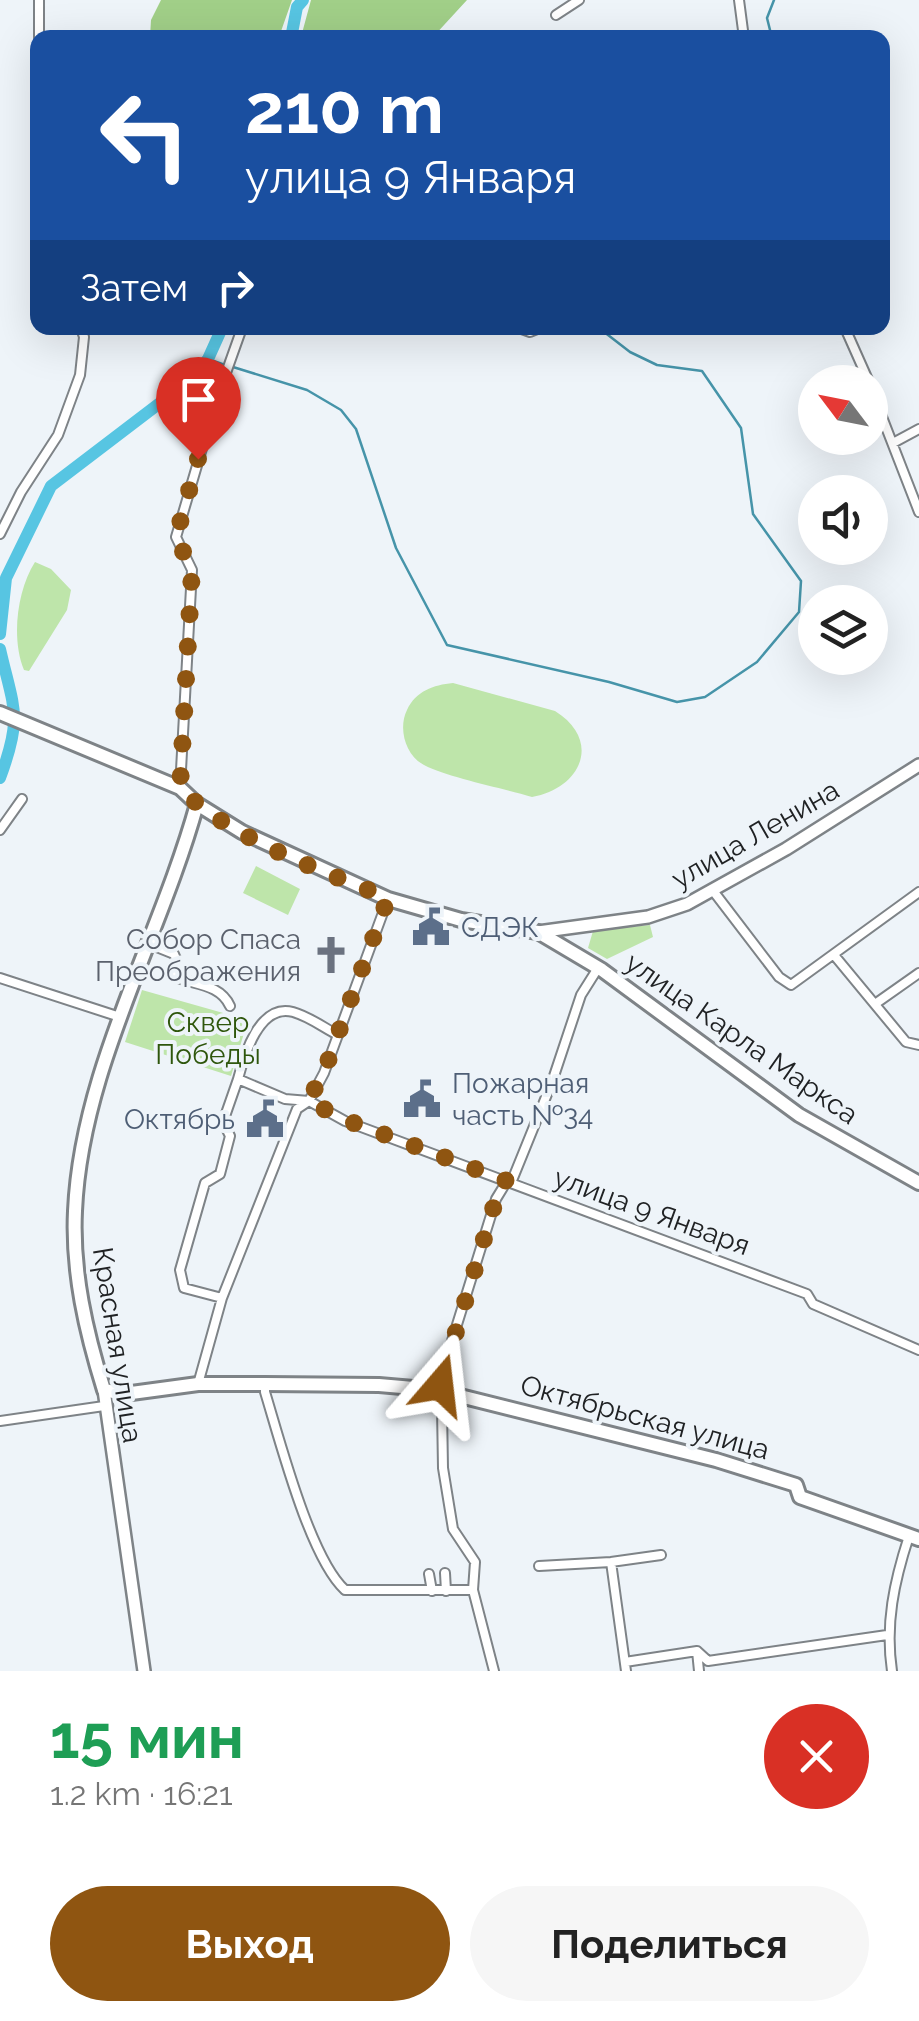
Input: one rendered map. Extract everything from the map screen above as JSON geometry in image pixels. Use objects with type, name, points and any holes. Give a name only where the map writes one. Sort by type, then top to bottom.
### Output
[{"type":"main road","name":"улица Ленина","points":[[0,713],[180,788],[196,804],[242,832],[388,898],[460,920],[538,932]]},
{"type":"main road","name":"Красная улица","points":[[104,1390],[82,1302],[76,1256],[75,1209],[88,1126],[120,1017],[196,804]]},
{"type":"main road","name":"улица Карла Маркса","points":[[538,932],[598,968],[800,1115],[917,1179]]},
{"type":"main road","name":"Октябрьская улица","points":[[104,1390],[124,1394],[198,1384],[265,1384],[379,1385],[441,1391],[716,1460],[796,1485],[800,1496],[914,1538]]},
{"type":"street","points":[[39,0],[39,30]]},
{"type":"street","points":[[556,16],[578,0]]},
{"type":"street","points":[[739,0],[743,30]]},
{"type":"street","points":[[0,534],[20,492],[58,435],[80,375],[83,335]]},
{"type":"street","points":[[180,788],[192,570],[176,537],[239,335]]},
{"type":"street","points":[[848,335],[861,365]]},
{"type":"street","points":[[893,443],[919,429]]},
{"type":"street","points":[[888,431],[919,512]]},
{"type":"street","name":"улица Ленина","points":[[538,932],[648,917],[714,892],[919,765]]},
{"type":"street","points":[[0,830],[22,798]]},
{"type":"street","points":[[714,892],[726,912],[788,984],[796,983],[919,892]]},
{"type":"street","points":[[198,1384],[222,1298],[296,1109],[308,1101],[324,1072],[388,898]]},
{"type":"street","points":[[149,944],[174,954],[175,977],[218,990],[230,1006]]},
{"type":"street","points":[[834,955],[906,1042],[919,1046]]},
{"type":"street","points":[[494,1671],[473,1590],[476,1562],[453,1530],[443,1468],[441,1391],[496,1199],[509,1182],[552,1082],[581,995],[598,968]]},
{"type":"street","points":[[875,1004],[919,973]]},
{"type":"street","points":[[0,978],[120,1017]]},
{"type":"street","points":[[222,1298],[184,1288],[180,1270],[205,1184],[220,1174],[230,1136],[223,1122],[250,1038],[274,1016],[287,1010],[336,1034]]},
{"type":"street","points":[[238,1080],[285,1099],[308,1101]]},
{"type":"street","name":"улица 9 Января","points":[[308,1101],[346,1120],[807,1294],[814,1304],[919,1350]]},
{"type":"street","points":[[265,1384],[296,1494],[332,1578],[345,1590],[473,1590]]},
{"type":"street","name":"Красная улица","points":[[104,1390],[144,1671]]},
{"type":"street","points":[[0,1421],[104,1406]]},
{"type":"street","points":[[892,1671],[887,1635],[896,1579],[914,1538]]},
{"type":"street","points":[[538,1566],[661,1555]]},
{"type":"street","points":[[611,1562],[626,1667],[697,1651]]},
{"type":"street","points":[[445,1573],[446,1591]]},
{"type":"street","points":[[429,1574],[432,1591]]},
{"type":"street","points":[[381,1591],[382,1577]]},
{"type":"street","points":[[697,1651],[708,1660],[887,1635]]},
{"type":"street","points":[[697,1651],[699,1671]]},
{"type":"green space","points":[[161,0],[292,0],[281,30],[150,30]]},
{"type":"green space","points":[[311,0],[467,0],[439,30],[303,30]]},
{"type":"green space","points":[[35,562],[51,569],[71,590],[67,610],[29,671],[24,670],[20,658],[17,630],[24,586]]},
{"type":"green space","points":[[453,683],[555,711],[578,735],[582,749],[574,773],[549,792],[532,797],[447,774],[417,761],[405,740],[407,710],[426,690]]},
{"type":"green space","points":[[256,866],[300,889],[288,915],[243,893]]},
{"type":"green space","points":[[650,925],[653,937],[607,959],[588,948],[593,931]]},
{"type":"green space","name":"Сквер Победы","points":[[142,990],[248,1020],[231,1076],[125,1042]]},
{"type":"waterway","points":[[293,30],[297,7],[303,0]]},
{"type":"waterway","points":[[770,30],[767,18],[774,0]]},
{"type":"waterway","points":[[0,634],[6,578],[51,486],[194,377],[219,335]]},
{"type":"waterway","points":[[233,367],[307,390],[341,410],[356,429],[396,548],[447,645],[609,682],[677,702],[705,697],[757,662],[799,612],[801,581],[753,514],[741,428],[702,371],[657,365],[630,352],[608,335]]},
{"type":"waterway","points":[[208,359],[225,365]]},
{"type":"waterway","points":[[0,649],[14,713],[12,740],[0,778]]},
{"type":"place","name":"СДЭК","points":[[431,927]]},
{"type":"place","name":"Собор Спаса Преображения","points":[[331,955]]},
{"type":"place","name":"Пожарная часть №34","points":[[422,1099]]},
{"type":"place","name":"Октябрь","points":[[265,1119]]},
{"type":"route","points":[[198,459],[176,537],[192,570],[180,788],[196,804],[242,832],[388,898],[324,1072],[308,1101],[346,1120],[507,1181],[496,1199],[440,1385]]}]
